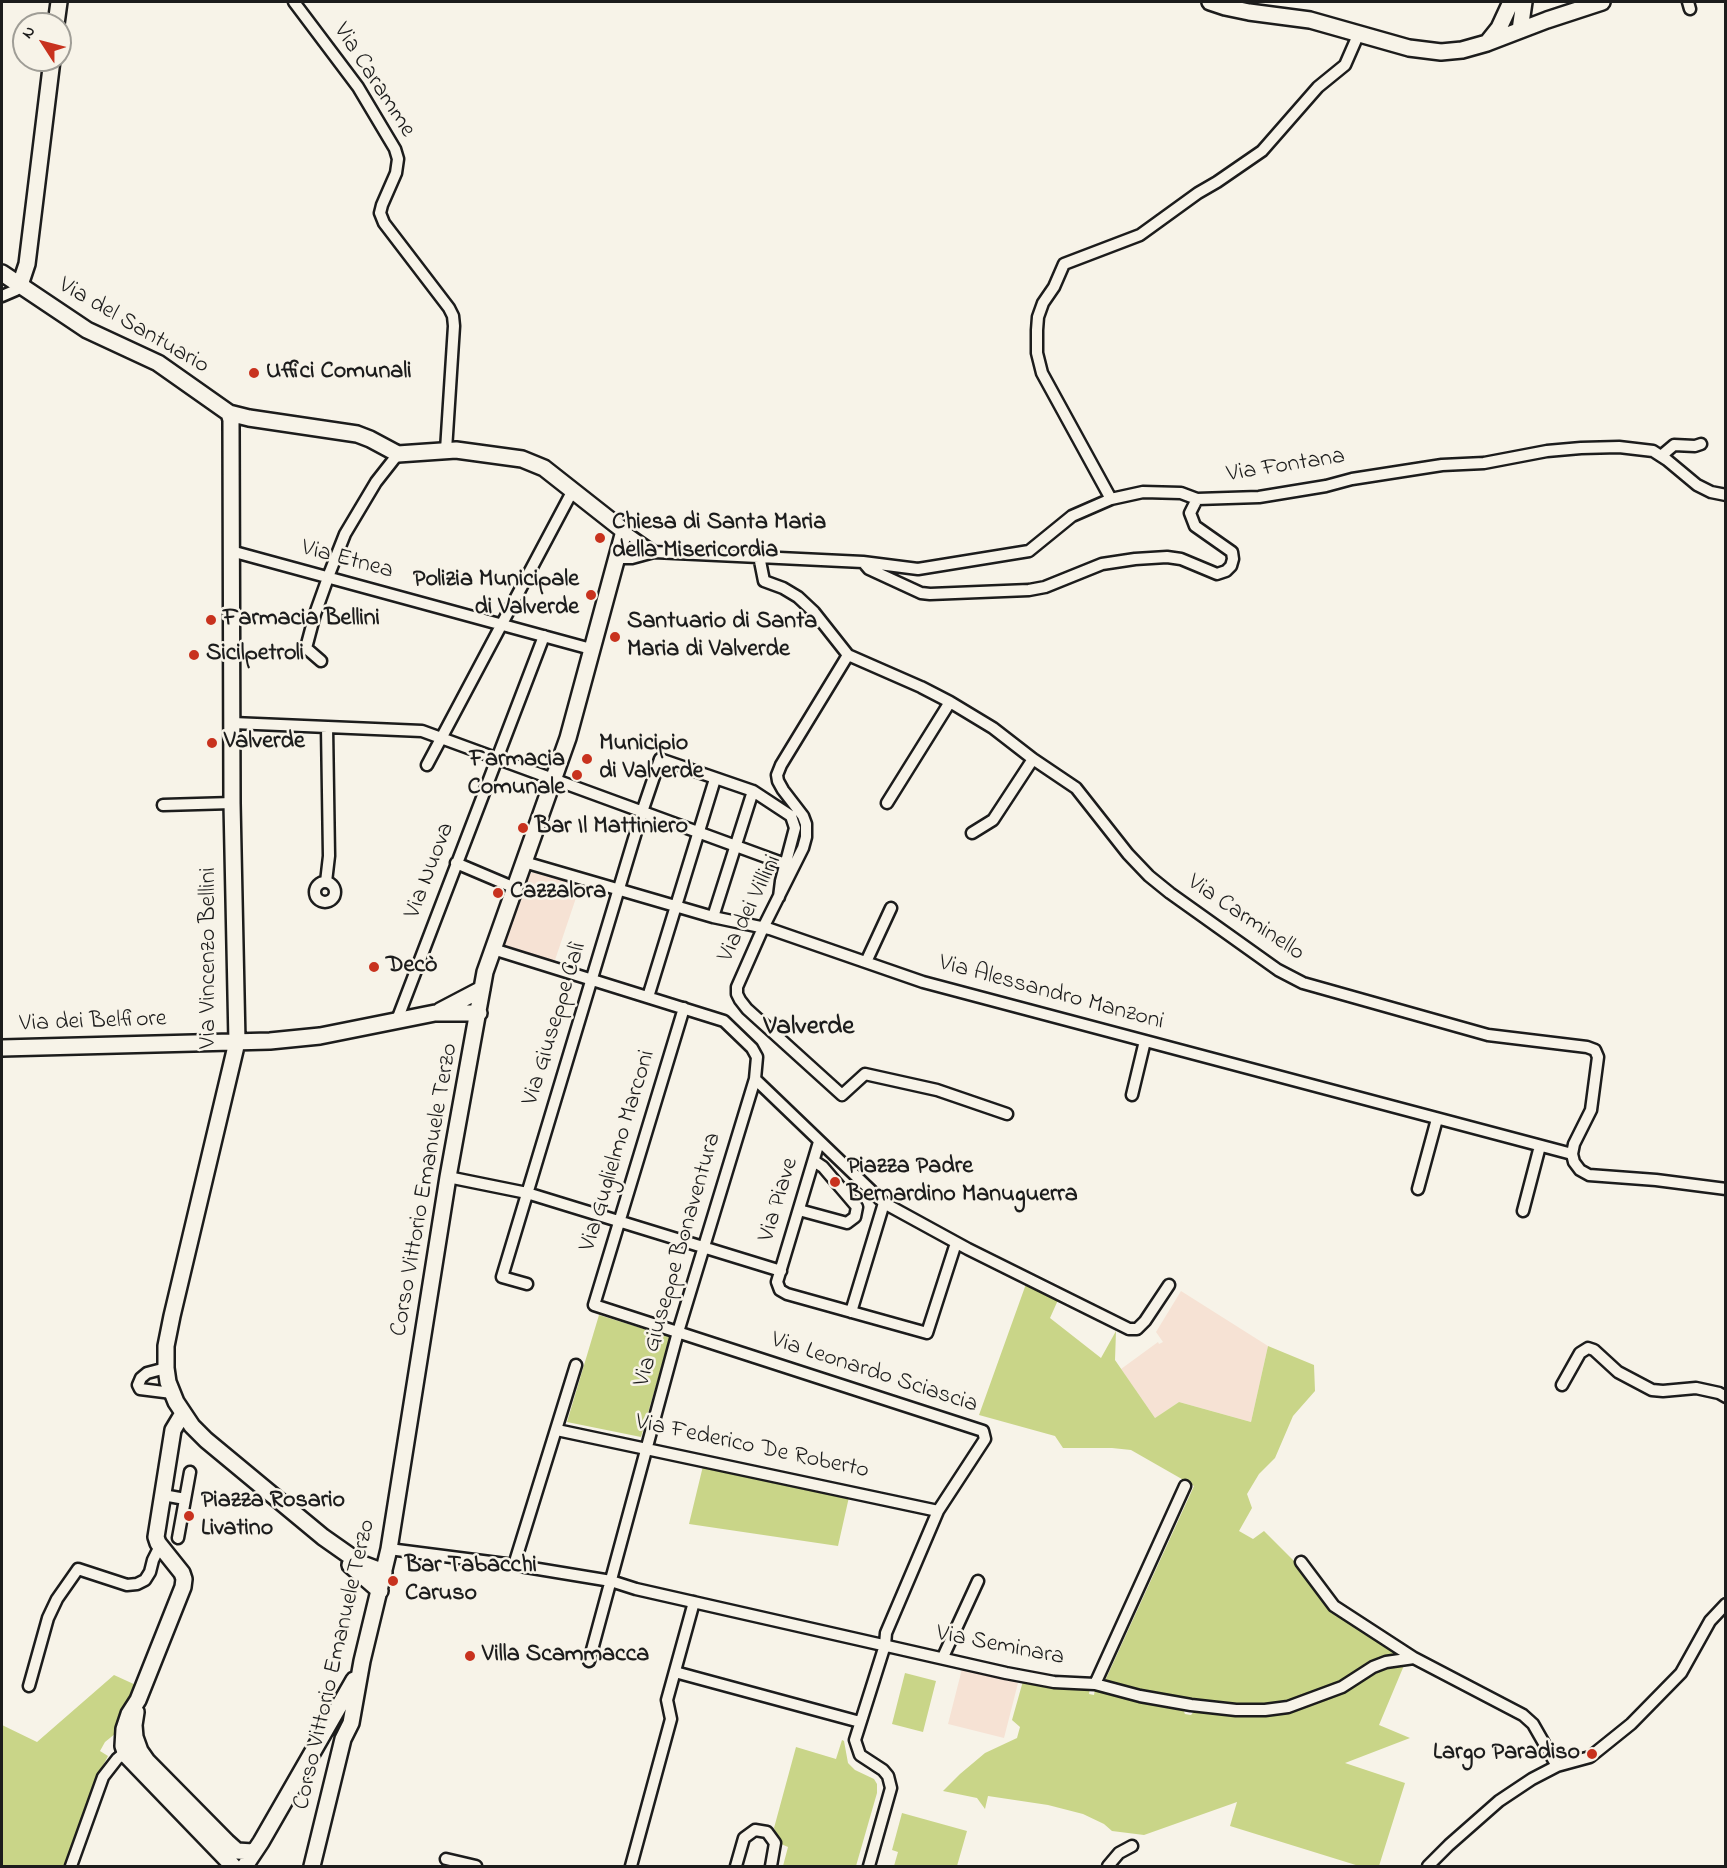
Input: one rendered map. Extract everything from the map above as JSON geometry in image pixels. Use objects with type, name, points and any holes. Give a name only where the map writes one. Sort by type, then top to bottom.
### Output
[{"type":"street","name":"Via Caramme","points":[[294,2],[358,87],[395,149],[398,159],[396,173],[380,213],[384,223],[453,316],[446,450]]},
{"type":"street","points":[[1210,2],[1233,9],[1310,20],[1426,51],[1441,52],[1462,50],[1486,43],[1602,2]]},
{"type":"street","points":[[1486,43],[1499,28],[1511,2]]},
{"type":"street","points":[[1520,30],[1527,2]]},
{"type":"street","points":[[1527,2],[1547,20]]},
{"type":"street","points":[[1111,499],[1042,373],[1036,353],[1038,316],[1043,303],[1064,264],[1140,236],[1198,193],[1262,151],[1318,87],[1345,65],[1359,33]]},
{"type":"street","points":[[2,296],[16,290],[20,285],[27,264],[51,72]]},
{"type":"street","name":"Via del Santuario","points":[[2,273],[87,330],[158,363],[229,412],[249,418],[357,434],[398,454]]},
{"type":"street","name":"Via Vincenzo Bellini","points":[[229,412],[231,420],[232,803],[237,1042],[172,1316],[166,1346],[166,1368],[172,1393],[182,1415],[206,1440],[322,1537]]},
{"type":"street","points":[[1661,456],[1674,445],[1701,444]]},
{"type":"street","name":"Via Fontana","points":[[616,558],[632,558],[654,552],[863,562],[868,569],[921,593],[1029,590],[1045,587],[1102,564],[1135,559],[1167,557],[1181,559],[1210,572],[1226,571],[1233,559],[1232,552],[1195,525],[1190,513],[1197,499],[1259,497],[1326,486],[1352,478],[1442,465],[1484,463],[1547,451],[1619,447],[1653,451],[1697,485],[1711,492],[1725,495]]},
{"type":"street","points":[[321,661],[306,648],[328,577],[345,534],[376,482],[398,454],[456,450],[522,459],[544,468],[654,552]]},
{"type":"street","points":[[427,765],[573,490]]},
{"type":"street","points":[[863,562],[918,569],[1029,551],[1072,516],[1111,499],[1143,492],[1181,493],[1197,499]]},
{"type":"street","name":"Corso Vittorio Emanuele Terzo","points":[[312,1866],[343,1739],[351,1723],[362,1660],[389,1549],[448,1178],[482,988],[493,949],[578,706],[591,649],[624,531]]},
{"type":"street","name":"Via Etnea","points":[[231,551],[591,649]]},
{"type":"street","name":"Via Carminello","points":[[759,556],[764,581],[798,597],[814,612],[848,655],[950,702],[993,728],[1076,788],[1128,854],[1149,876],[1278,970],[1303,983],[1488,1035],[1587,1047],[1595,1050],[1598,1058],[1591,1110],[1574,1144],[1572,1154]]},
{"type":"street","name":"Via Nuova","points":[[397,1020],[544,636]]},
{"type":"street","name":"Via dei Villini","points":[[848,655],[777,775],[778,781],[803,816],[806,824],[803,848],[736,987],[740,1000],[842,1095],[865,1074],[937,1090],[1007,1114]]},
{"type":"street","points":[[887,803],[950,702]]},
{"type":"street","points":[[232,723],[422,731],[785,864]]},
{"type":"street","points":[[326,882],[329,856],[327,727]]},
{"type":"street","name":"Via Giuseppe Calì","points":[[527,1284],[502,1277],[660,759],[715,779]]},
{"type":"street","points":[[972,833],[993,820],[1033,759]]},
{"type":"street","points":[[648,997],[715,779],[753,791],[791,816],[795,828],[779,897]]},
{"type":"street","points":[[713,917],[753,791]]},
{"type":"street","points":[[163,805],[232,803]]},
{"type":"street","name":"Via Alessandro Manzoni","points":[[524,862],[713,917],[763,928],[923,982],[1572,1154]]},
{"type":"street","points":[[456,863],[515,888]]},
{"type":"street","points":[[866,962],[891,908]]},
{"type":"street","points":[[493,949],[724,1021],[752,1048],[757,1057],[755,1079],[884,1203],[956,1243],[1129,1329],[1137,1329],[1145,1321],[1169,1285]]},
{"type":"street","points":[[435,1013],[482,988]]},
{"type":"street","name":"Via Guglielmo Marconi","points":[[594,1305],[684,1008]]},
{"type":"street","points":[[435,1013],[479,1013]]},
{"type":"street","name":"Via dei Belfiore","points":[[2,1048],[237,1042],[320,1036],[435,1013]]},
{"type":"street","points":[[1132,1095],[1145,1041]]},
{"type":"street","name":"Via Giuseppe Bonaventura","points":[[589,1661],[678,1332],[755,1079]]},
{"type":"street","points":[[1418,1189],[1437,1119]]},
{"type":"street","name":"Via Piave","points":[[781,1271],[819,1142]]},
{"type":"street","points":[[1523,1211],[1540,1146]]},
{"type":"street","points":[[1572,1154],[1580,1170],[1589,1175],[1656,1180],[1725,1189]]},
{"type":"street","points":[[799,1210],[847,1223],[855,1217],[857,1207],[823,1167],[814,1161]]},
{"type":"street","points":[[448,1178],[527,1193],[781,1271],[777,1282],[780,1290],[787,1294],[927,1333],[956,1243]]},
{"type":"street","points":[[851,1312],[884,1203]]},
{"type":"street","name":"Via Leonardo Sciascia","points":[[594,1305],[983,1431],[985,1438],[938,1511],[886,1633],[885,1645],[855,1740],[860,1755],[883,1770],[888,1776],[891,1788],[868,1866]]},
{"type":"street","points":[[1562,1386],[1580,1353],[1588,1348],[1594,1350],[1618,1372],[1652,1390],[1696,1388],[1719,1393],[1725,1397]]},
{"type":"street","points":[[514,1565],[576,1365]]},
{"type":"street","points":[[166,1368],[147,1373],[138,1385],[140,1389],[172,1393]]},
{"type":"street","points":[[71,1866],[104,1777],[109,1768],[130,1747],[138,1700],[183,1587],[182,1573],[156,1537],[173,1430],[182,1415]]},
{"type":"street","name":"Via Federico De Roberto","points":[[557,1430],[938,1511]]},
{"type":"street","points":[[178,1538],[190,1472]]},
{"type":"street","points":[[1095,1684],[1185,1486]]},
{"type":"street","points":[[163,1496],[185,1499]]},
{"type":"street","points":[[322,1537],[360,1563],[384,1572]]},
{"type":"street","points":[[322,1537],[380,1591]]},
{"type":"street","points":[[29,1686],[48,1618],[57,1599],[78,1569],[127,1584],[137,1584],[145,1580],[150,1572],[159,1544]]},
{"type":"street","name":"Via Seminara","points":[[389,1549],[514,1565],[611,1581],[636,1590],[1020,1676],[1054,1682],[1095,1684],[1131,1694],[1191,1705],[1236,1710],[1288,1707],[1342,1688],[1373,1666],[1414,1658]]},
{"type":"street","points":[[1301,1562],[1334,1606],[1414,1658],[1523,1715],[1533,1724],[1557,1766]]},
{"type":"street","points":[[943,1657],[978,1581]]},
{"type":"street","points":[[630,1866],[671,1719],[667,1700],[694,1602]]},
{"type":"street","points":[[1428,1866],[1499,1801],[1557,1766],[1590,1757],[1631,1724],[1681,1673],[1710,1621],[1725,1604]]},
{"type":"street","points":[[244,1866],[256,1854],[297,1777],[334,1717],[362,1660]]},
{"type":"street","points":[[675,1672],[860,1722]]},
{"type":"street","points":[[334,1717],[345,1722],[343,1739]]},
{"type":"street","points":[[130,1747],[140,1751],[226,1842],[237,1851],[256,1854]]},
{"type":"street","points":[[130,1747],[232,1866]]},
{"type":"street","points":[[736,1866],[744,1838],[754,1830],[767,1832],[775,1843],[771,1866]]},
{"type":"street","points":[[1108,1866],[1119,1853],[1131,1846]]},
{"type":"street","points":[[446,1859],[476,1866]]},
{"type":"shaded area","points":[[531,872],[580,886],[554,963],[504,948]]},
{"type":"shaded area","points":[[1181,1291],[1268,1346],[1251,1422],[1179,1402],[1155,1418],[1121,1369],[1158,1342],[1159,1344],[1163,1342],[1156,1332]]},
{"type":"shaded area","points":[[962,1669],[1018,1683],[1004,1738],[948,1724]]},
{"type":"green space","points":[[1026,1284],[1058,1300],[1050,1318],[1101,1358],[1116,1331],[1115,1360],[1155,1418],[1179,1402],[1251,1422],[1268,1346],[1314,1365],[1315,1391],[1293,1416],[1275,1458],[1259,1474],[1247,1494],[1252,1508],[1239,1531],[1253,1539],[1264,1531],[1297,1564],[1328,1605],[1402,1656],[1370,1660],[1338,1685],[1281,1703],[1244,1706],[1159,1696],[1104,1683],[1194,1486],[1131,1450],[1063,1448],[1055,1436],[979,1415]]},
{"type":"green space","points":[[599,1315],[670,1337],[641,1437],[567,1422]]},
{"type":"green space","points":[[703,1466],[849,1497],[838,1546],[689,1524]]},
{"type":"green space","points":[[1405,1663],[1379,1725],[1410,1738],[1345,1763],[1405,1783],[1379,1866],[1359,1866],[1230,1826],[1237,1802],[1144,1835],[1112,1831],[1104,1824],[1083,1814],[1048,1805],[988,1796],[985,1809],[977,1798],[943,1791],[985,1753],[1017,1738],[1020,1727],[1012,1720],[1023,1681],[1061,1688],[1090,1688],[1089,1694],[1094,1695],[1095,1689],[1182,1707],[1185,1714],[1191,1715],[1196,1709],[1245,1716],[1289,1710],[1315,1702],[1344,1692],[1374,1670]]},
{"type":"green space","points":[[905,1673],[936,1681],[923,1732],[892,1724]]},
{"type":"green space","points":[[114,1675],[138,1686],[121,1729],[105,1742],[100,1751],[108,1756],[95,1781],[64,1866],[2,1866],[2,1725],[37,1742]]},
{"type":"green space","points":[[842,1740],[848,1763],[855,1770],[874,1779],[877,1784],[877,1793],[856,1866],[783,1866],[788,1847],[781,1844],[774,1828],[796,1747],[836,1759]]},
{"type":"green space","points":[[902,1813],[967,1831],[957,1866],[894,1866],[898,1852],[892,1850]]},
{"type":"place","name":"Uffici Comunali","points":[[254,373]]},
{"type":"place","name":"Chiesa di Santa Maria della Misericordia","points":[[600,538]]},
{"type":"place","name":"Polizia Municipale di Valverde","points":[[591,595]]},
{"type":"place","name":"Farmacia Bellini","points":[[211,620]]},
{"type":"place","name":"Santuario di Santa Maria di Valverde","points":[[615,637]]},
{"type":"place","name":"Sicilpetroli","points":[[194,655]]},
{"type":"place","name":"Valverde","points":[[212,743]]},
{"type":"place","name":"Municipio di Valverde","points":[[587,759]]},
{"type":"place","name":"Farmacia Comunale","points":[[577,775]]},
{"type":"place","name":"Bar Il Mattiniero","points":[[523,828]]},
{"type":"place","name":"Cazzalora","points":[[498,893]]},
{"type":"place","name":"Decò","points":[[374,967]]},
{"type":"place","name":"Piazza Padre Bernardino Manuguerra","points":[[835,1182]]},
{"type":"place","name":"Piazza Rosario Livatino","points":[[189,1516]]},
{"type":"place","name":"Bar Tabacchi Caruso","points":[[393,1581]]},
{"type":"place","name":"Villa Scammacca","points":[[470,1656]]},
{"type":"place","name":"Largo Paradiso","points":[[1592,1754]]},
{"type":"district","name":"Valverde","points":[[809,1029]]}]
